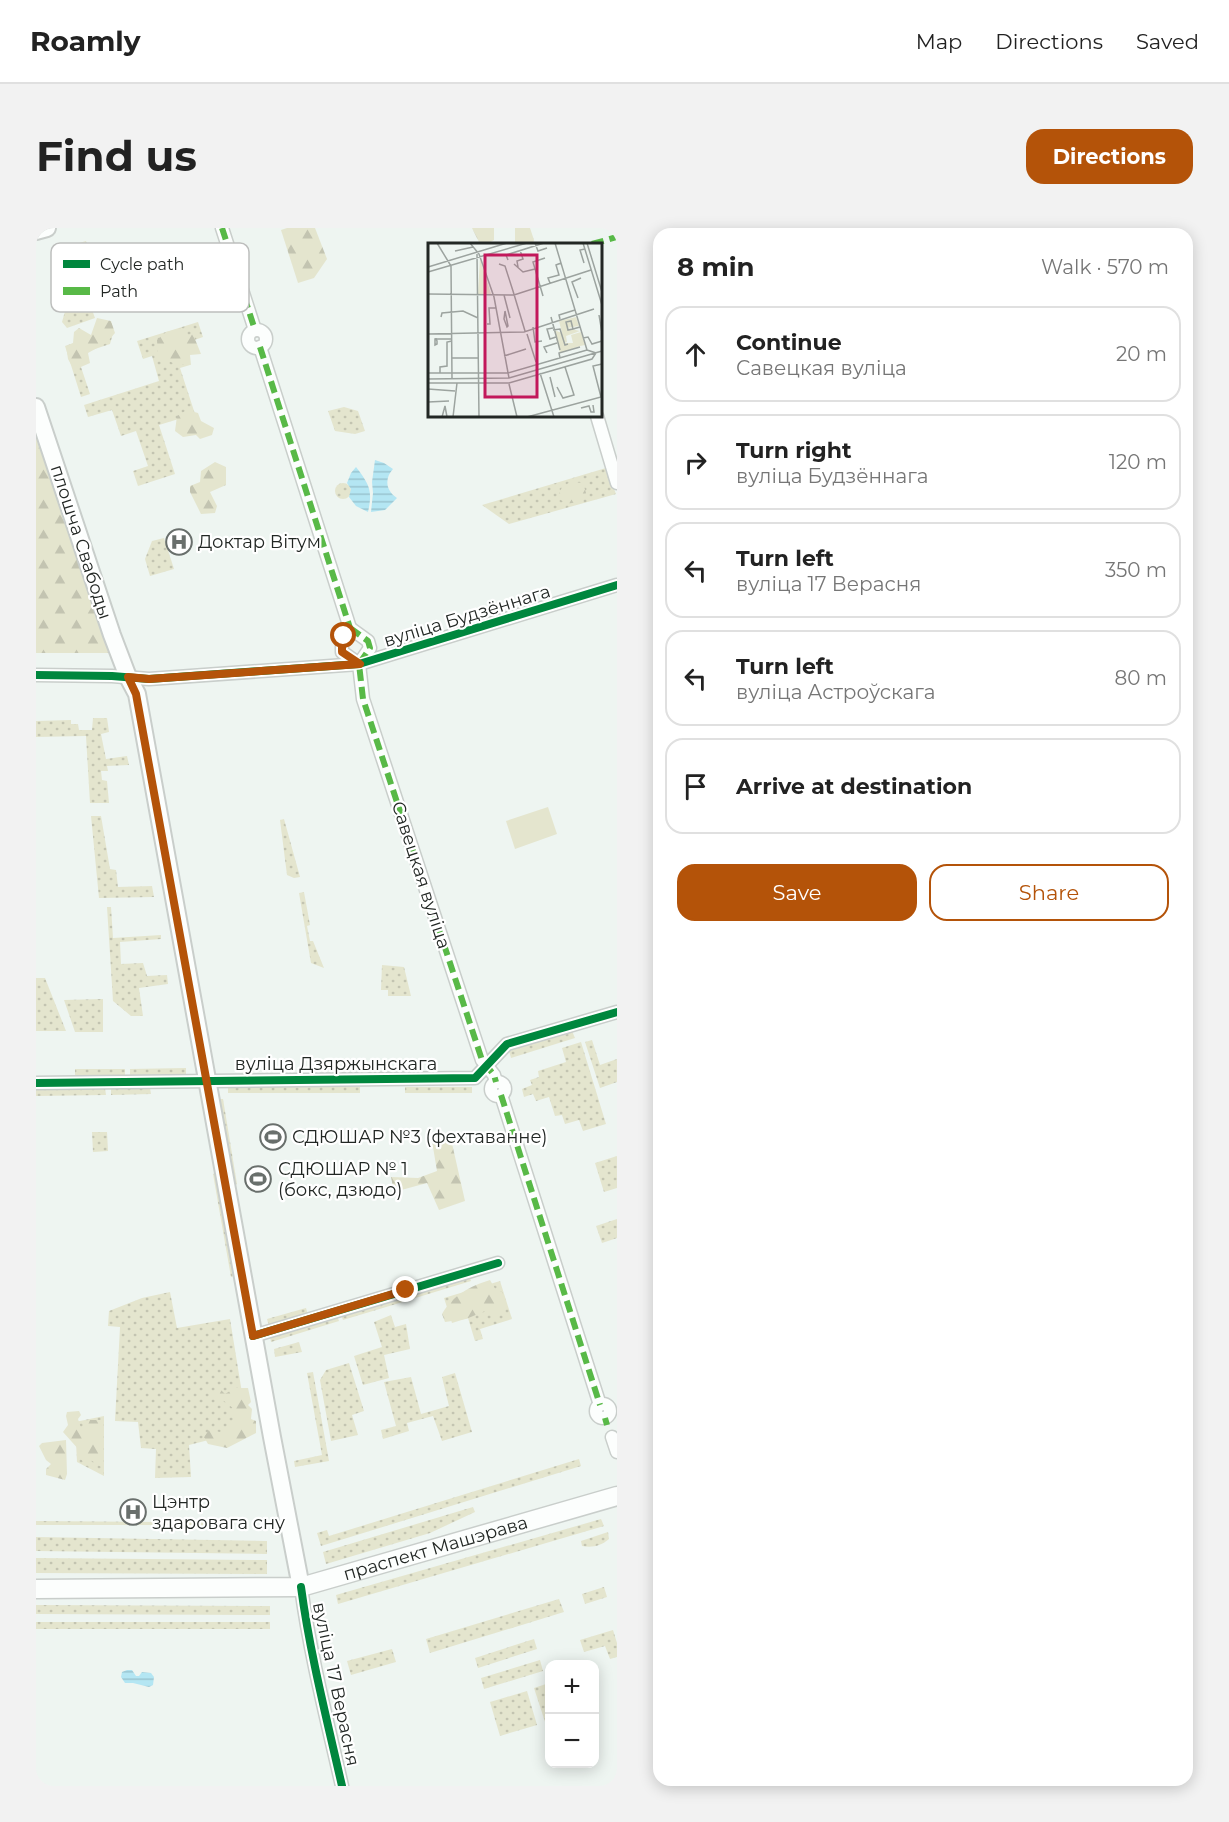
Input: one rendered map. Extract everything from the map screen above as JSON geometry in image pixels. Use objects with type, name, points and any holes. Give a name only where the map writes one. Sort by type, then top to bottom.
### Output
[{"type":"main road","points":[[36,231],[47,228]]},
{"type":"main road","name":"плошча Свабоды","points":[[36,407],[128,677]]},
{"type":"main road","name":"вуліца 17 Верасня","points":[[128,677],[136,694],[301,1587]]},
{"type":"main road","name":"праспект Машэрава","points":[[36,1589],[301,1587],[617,1496]]},
{"type":"street","name":"Савецкая вуліца","points":[[222,228],[227,243]]},
{"type":"street","name":"Савецкая вуліца","points":[[249,311],[255,330],[266,336],[266,341],[260,347],[350,628],[368,641],[370,648],[360,664],[363,699],[473,1035],[486,1066],[495,1075],[496,1082],[501,1082],[505,1086],[505,1091],[501,1095],[600,1405],[605,1405],[609,1409],[608,1426],[617,1452]]},
{"type":"street","points":[[597,417],[617,483]]},
{"type":"street","name":"вуліца Будзённага","points":[[36,675],[149,679],[360,664],[617,585]]},
{"type":"street","name":"Савецкая вуліца","points":[[350,628],[342,643],[342,652],[360,664]]},
{"type":"street","name":"вуліца Дзяржынскага","points":[[36,1083],[474,1078],[507,1044],[617,1012]]},
{"type":"street","points":[[253,1336],[498,1263]]},
{"type":"street","name":"вуліца 17 Верасня","points":[[301,1587],[321,1698],[342,1786]]},
{"type":"green space","points":[[315,228],[327,259],[314,278],[298,283],[281,230]]},
{"type":"green space","points":[[472,228],[494,228],[494,240],[489,243],[480,243]]},
{"type":"green space","points":[[515,228],[530,228],[533,243],[515,243]]},
{"type":"green space","points":[[65,312],[93,312],[95,318],[67,328],[62,322]]},
{"type":"green space","points":[[97,318],[111,321],[115,333],[106,343],[88,353],[90,363],[74,370],[68,359],[66,346],[73,343],[74,332],[79,328],[91,335]]},
{"type":"green space","points":[[198,322],[203,337],[183,344],[190,365],[180,368],[195,414],[159,425],[175,474],[138,486],[133,471],[148,466],[136,431],[121,436],[112,410],[88,417],[84,405],[159,381],[152,356],[143,359],[137,341]]},
{"type":"green space","points":[[182,328],[184,336],[193,334],[201,354],[190,355],[191,365],[173,363],[158,356],[157,340],[166,332]]},
{"type":"green space","points":[[114,330],[110,344],[77,355],[90,394],[81,397],[65,346]]},
{"type":"green space","points":[[344,407],[358,411],[365,431],[355,434],[335,431],[328,411]]},
{"type":"green space","points":[[187,410],[198,413],[201,421],[214,428],[212,435],[200,439],[196,435],[183,437],[175,431],[177,416]]},
{"type":"green space","points":[[36,430],[111,653],[36,653]]},
{"type":"green space","points":[[215,462],[226,467],[226,485],[210,492],[217,506],[215,513],[201,514],[190,492],[190,486],[200,482],[201,471]]},
{"type":"green space","points":[[606,468],[616,494],[509,524],[482,505]]},
{"type":"green space","points":[[571,482],[583,483],[586,493],[583,499],[568,503],[559,499],[559,496],[560,490]]},
{"type":"green space","points":[[340,483],[346,483],[351,491],[349,497],[340,499],[335,494],[335,488]]},
{"type":"green space","points":[[164,538],[174,569],[150,576],[145,559],[152,541]]},
{"type":"green space","points":[[93,718],[107,718],[109,732],[101,734],[106,759],[127,756],[129,765],[107,766],[108,771],[101,771],[102,780],[107,781],[109,803],[90,803],[86,736],[36,737],[36,721],[71,720],[71,724],[78,724],[79,730],[92,730]]},
{"type":"green space","points":[[548,807],[557,834],[515,849],[506,821]]},
{"type":"green space","points":[[91,816],[101,816],[110,869],[116,870],[118,887],[152,886],[154,897],[99,898]]},
{"type":"green space","points":[[284,819],[300,877],[294,878],[287,875],[280,820]]},
{"type":"green space","points":[[304,892],[310,925],[307,926],[310,941],[313,941],[324,968],[311,963],[299,893]]},
{"type":"green space","points":[[107,907],[111,907],[113,938],[161,935],[161,939],[120,942],[121,964],[143,963],[147,976],[167,975],[168,984],[139,988],[143,1016],[131,1016],[113,1001]]},
{"type":"green space","points":[[382,965],[404,967],[411,996],[388,996],[388,990],[381,990]]},
{"type":"green space","points":[[36,978],[45,978],[66,1031],[36,1031]]},
{"type":"green space","points":[[103,999],[103,1032],[75,1032],[64,1000]]},
{"type":"green space","points":[[572,1031],[575,1038],[511,1058],[509,1051]]},
{"type":"green space","points":[[592,1040],[600,1065],[617,1059],[617,1082],[600,1088],[585,1042]]},
{"type":"green space","points":[[581,1042],[606,1124],[583,1131],[579,1120],[565,1124],[562,1115],[555,1116],[549,1097],[536,1101],[533,1094],[524,1097],[522,1089],[532,1085],[530,1080],[539,1077],[538,1071],[566,1062],[562,1048]]},
{"type":"green space","points":[[186,1068],[186,1074],[130,1075],[130,1069]]},
{"type":"green space","points":[[75,1069],[125,1069],[125,1075],[75,1075]]},
{"type":"green space","points":[[228,1087],[360,1087],[360,1093],[228,1093]]},
{"type":"green space","points":[[405,1087],[472,1087],[472,1093],[405,1093]]},
{"type":"green space","points":[[105,1088],[106,1095],[36,1096],[36,1089]]},
{"type":"green space","points":[[111,1088],[150,1088],[151,1094],[111,1095]]},
{"type":"green space","points":[[219,1099],[223,1099],[237,1184],[234,1185]]},
{"type":"green space","points":[[92,1132],[107,1132],[108,1151],[93,1152]]},
{"type":"green space","points":[[451,1139],[465,1201],[439,1210],[427,1183],[394,1192],[391,1177],[418,1178],[437,1171],[432,1141]]},
{"type":"green space","points":[[617,1156],[617,1188],[604,1192],[595,1163]]},
{"type":"green space","points":[[217,1173],[236,1276],[231,1277],[213,1174]]},
{"type":"green space","points":[[617,1219],[617,1238],[602,1243],[596,1226]]},
{"type":"green space","points":[[469,1276],[471,1281],[412,1299],[410,1294]]},
{"type":"green space","points":[[490,1280],[497,1292],[502,1292],[506,1302],[499,1315],[485,1311],[466,1319],[445,1322],[442,1314],[457,1296],[469,1288]]},
{"type":"green space","points":[[500,1281],[512,1319],[480,1329],[483,1339],[475,1341],[468,1318],[452,1323],[444,1298]]},
{"type":"green space","points":[[170,1292],[177,1328],[230,1319],[248,1430],[189,1445],[191,1477],[155,1478],[156,1449],[141,1448],[138,1422],[115,1421],[120,1327],[108,1326],[109,1311],[142,1298]]},
{"type":"green space","points":[[405,1296],[406,1301],[343,1320],[341,1315]]},
{"type":"green space","points":[[306,1308],[308,1315],[269,1326],[267,1319]]},
{"type":"green space","points":[[391,1315],[395,1327],[406,1324],[410,1349],[384,1355],[389,1378],[363,1385],[354,1356],[382,1347],[374,1322]]},
{"type":"green space","points":[[337,1316],[339,1321],[271,1342],[270,1336]]},
{"type":"green space","points":[[299,1342],[302,1352],[275,1357],[274,1349]]},
{"type":"green space","points":[[349,1363],[364,1411],[352,1415],[358,1435],[331,1441],[320,1380],[326,1370]]},
{"type":"green space","points":[[313,1372],[329,1461],[295,1467],[294,1461],[322,1455],[307,1373]]},
{"type":"green space","points":[[455,1373],[472,1432],[442,1441],[433,1416],[407,1423],[409,1431],[383,1439],[381,1430],[396,1426],[384,1382],[411,1377],[421,1414],[449,1406],[442,1377]]},
{"type":"green space","points":[[235,1388],[248,1388],[251,1402],[248,1405],[252,1409],[251,1419],[256,1421],[256,1433],[227,1448],[208,1444],[204,1437],[209,1430],[220,1432],[233,1425],[234,1409],[224,1401],[213,1398],[220,1389],[225,1394]]},
{"type":"green space","points":[[79,1411],[81,1415],[78,1419],[81,1428],[88,1425],[90,1420],[103,1420],[103,1468],[89,1459],[85,1463],[77,1456],[80,1451],[63,1432],[68,1425],[67,1412]]},
{"type":"green space","points":[[104,1416],[104,1476],[77,1462],[75,1422]]},
{"type":"green space","points":[[66,1440],[67,1474],[65,1480],[46,1475],[46,1469],[51,1464],[46,1460],[39,1446],[42,1443]]},
{"type":"green space","points":[[579,1459],[581,1466],[321,1546],[317,1533],[327,1530],[329,1536]]},
{"type":"green space","points":[[473,1507],[475,1512],[430,1533],[326,1564],[323,1552]]},
{"type":"green space","points":[[601,1519],[604,1526],[338,1604],[336,1595]]},
{"type":"green space","points":[[36,1521],[160,1522],[160,1525],[36,1525]]},
{"type":"green space","points":[[167,1522],[235,1522],[234,1526],[167,1525]]},
{"type":"green space","points":[[608,1532],[609,1539],[603,1543],[593,1547],[582,1546],[581,1541]]},
{"type":"green space","points":[[36,1537],[267,1541],[267,1554],[36,1551]]},
{"type":"green space","points":[[36,1558],[267,1560],[267,1574],[36,1573]]},
{"type":"green space","points":[[604,1587],[607,1597],[585,1604],[582,1594]]},
{"type":"green space","points":[[559,1599],[564,1612],[430,1653],[426,1639]]},
{"type":"green space","points":[[36,1605],[270,1606],[270,1615],[36,1614]]},
{"type":"green space","points":[[36,1622],[270,1622],[270,1629],[36,1629]]},
{"type":"green space","points":[[613,1630],[617,1643],[617,1657],[610,1659],[605,1646],[584,1652],[580,1640]]},
{"type":"green space","points":[[534,1639],[537,1649],[478,1668],[475,1658]]},
{"type":"green space","points":[[392,1649],[396,1662],[351,1675],[347,1661]]},
{"type":"green space","points":[[540,1660],[543,1671],[484,1689],[481,1678]]},
{"type":"green space","points":[[545,1684],[545,1722],[534,1688]]},
{"type":"green space","points":[[527,1691],[537,1725],[500,1736],[490,1702]]},
{"type":"water","points":[[375,460],[393,469],[387,481],[390,492],[397,498],[385,510],[371,512],[372,482]]},
{"type":"water","points":[[356,467],[369,488],[368,512],[356,506],[349,497],[351,489],[347,483]]},
{"type":"water","points":[[132,1670],[136,1676],[142,1672],[151,1673],[154,1677],[153,1685],[149,1687],[125,1683],[121,1677],[122,1672]]},
{"type":"marked path","points":[[222,228],[227,243]]},
{"type":"marked path","points":[[596,243],[617,237]]},
{"type":"marked path","points":[[249,311],[255,330]]},
{"type":"marked path","points":[[260,347],[350,628],[342,643],[342,652],[359,664]]},
{"type":"marked path","points":[[350,628],[368,641],[370,648],[359,664],[363,699],[482,1060],[494,1075],[496,1082]]},
{"type":"marked path","points":[[501,1095],[600,1405]]},
{"type":"marked path","points":[[605,1418],[607,1425]]},
{"type":"cycle path","points":[[36,675],[149,679],[359,664],[617,585]]},
{"type":"cycle path","points":[[36,1083],[475,1078],[507,1044],[617,1012]]},
{"type":"cycle path","points":[[253,1336],[498,1263]]},
{"type":"cycle path","points":[[301,1587],[314,1662],[342,1786]]},
{"type":"place","name":"Доктар Вітум","points":[[179,542]]},
{"type":"place","name":"СДЮШАР №3 (фехтаванне)","points":[[273,1137]]},
{"type":"place","name":"СДЮШАР № 1 (бокс, дзюдо)","points":[[258,1179]]},
{"type":"place","name":"Цэнтр здаровага сну","points":[[133,1512]]},
{"type":"route","points":[[344,636],[342,652],[360,664],[149,679],[128,677],[136,694],[253,1336],[406,1290]]}]
